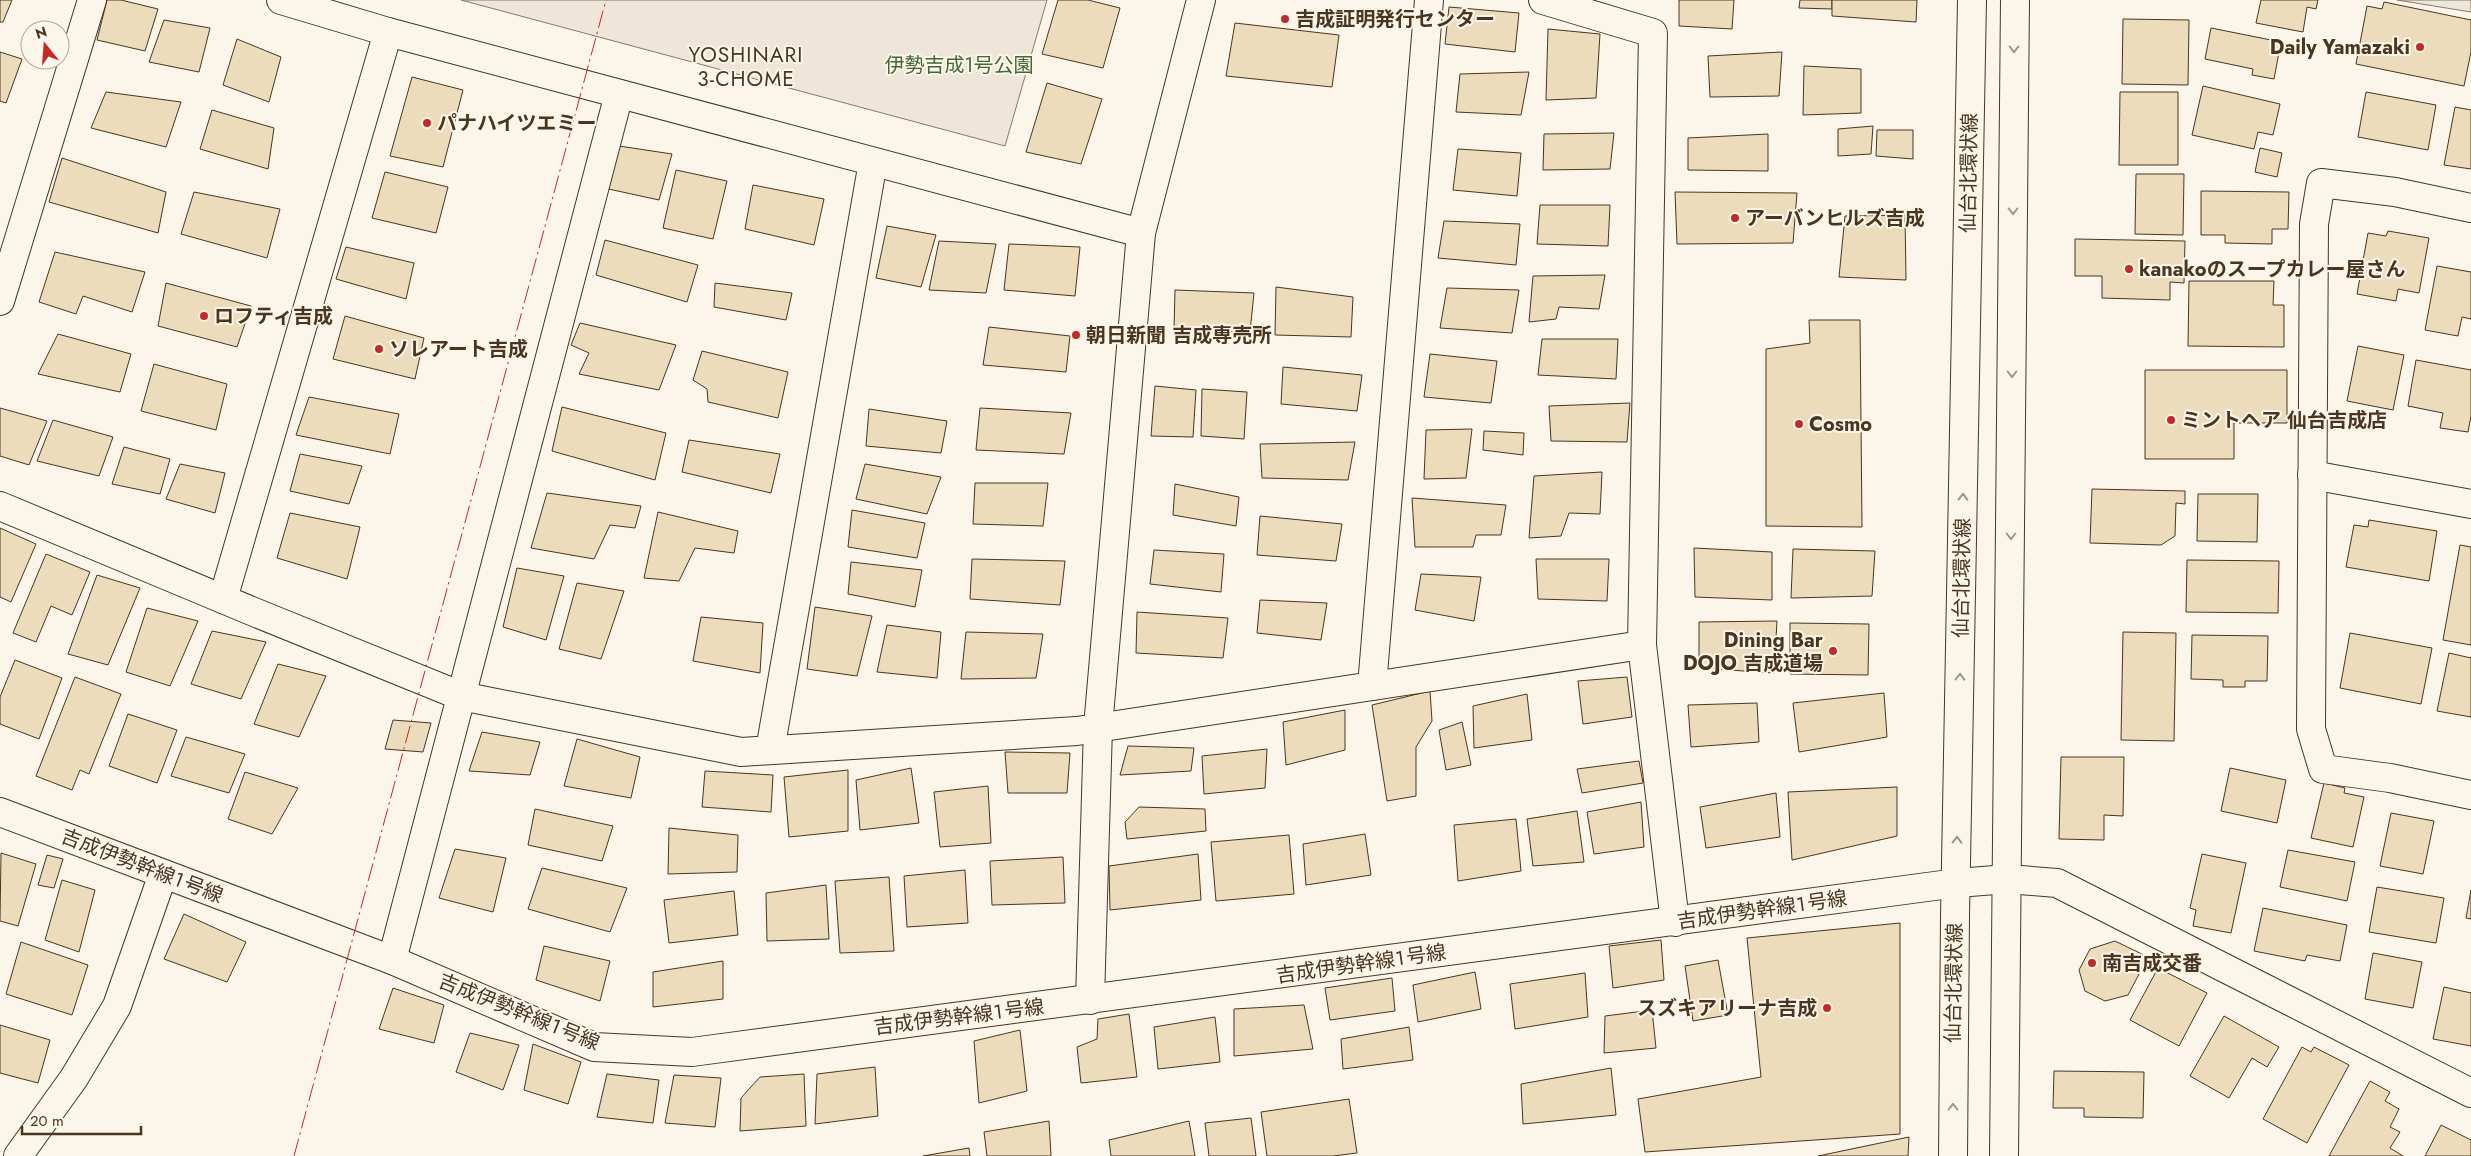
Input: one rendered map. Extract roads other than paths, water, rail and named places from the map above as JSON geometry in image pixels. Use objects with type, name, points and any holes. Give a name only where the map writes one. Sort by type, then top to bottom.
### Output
[{"type":"street","points":[[0,301],[92,0]]},
{"type":"street","points":[[281,0],[388,32],[1141,233]]},
{"type":"street","points":[[1090,1000],[1098,727],[1141,233],[1201,0]]},
{"type":"street","points":[[1372,686],[1429,0]]},
{"type":"street","points":[[1543,0],[1654,33],[1642,645],[1675,922]]},
{"type":"street","name":"仙台北環状線","points":[[1953,1156],[1972,0]]},
{"type":"street","points":[[2004,1156],[2015,0]]},
{"type":"street","points":[[223,599],[388,32]]},
{"type":"street","points":[[392,960],[618,94]]},
{"type":"street","points":[[770,750],[873,162]]},
{"type":"street","points":[[2471,208],[2395,192],[2321,183],[2314,224],[2311,729],[2323,769],[2390,778],[2471,795]]},
{"type":"street","points":[[2312,475],[2471,504]]},
{"type":"street","points":[[0,506],[461,696],[741,752],[1077,731],[1642,645]]},
{"type":"street","name":"吉成伊勢幹線１号線","points":[[0,812],[392,960],[594,1047],[692,1052],[1957,883],[2008,879],[2057,883],[2471,1093]]},
{"type":"street","points":[[18,1156],[74,1078],[117,1006],[163,874]]},
{"type":"place","name":"吉成証明発行センター","points":[[1285,19]]},
{"type":"place","name":"Daily Yamazaki","points":[[2420,47]]},
{"type":"place","name":"パナハイツエミー","points":[[427,123]]},
{"type":"place","name":"アーバンヒルズ吉成","points":[[1735,218]]},
{"type":"place","name":"kanakoのスープカレー屋さん","points":[[2129,269]]},
{"type":"place","name":"ロフティ吉成","points":[[204,316]]},
{"type":"place","name":"朝日新聞 吉成専売所","points":[[1076,335]]},
{"type":"place","name":"ソレアート吉成","points":[[379,349]]},
{"type":"place","name":"ミントヘア 仙台吉成店","points":[[2171,420]]},
{"type":"place","name":"Cosmo","points":[[1799,424]]},
{"type":"place","name":"Dining Bar DOJO 吉成道場","points":[[1833,651]]},
{"type":"place","name":"南吉成交番","points":[[2092,963]]},
{"type":"place","name":"スズキアリーナ吉成","points":[[1827,1008]]},
{"type":"district","name":"YOSHINARI 3-CHOME","points":[[746,67]]},
{"type":"park label","name":"伊勢吉成1号公園","points":[[959,65]]}]
